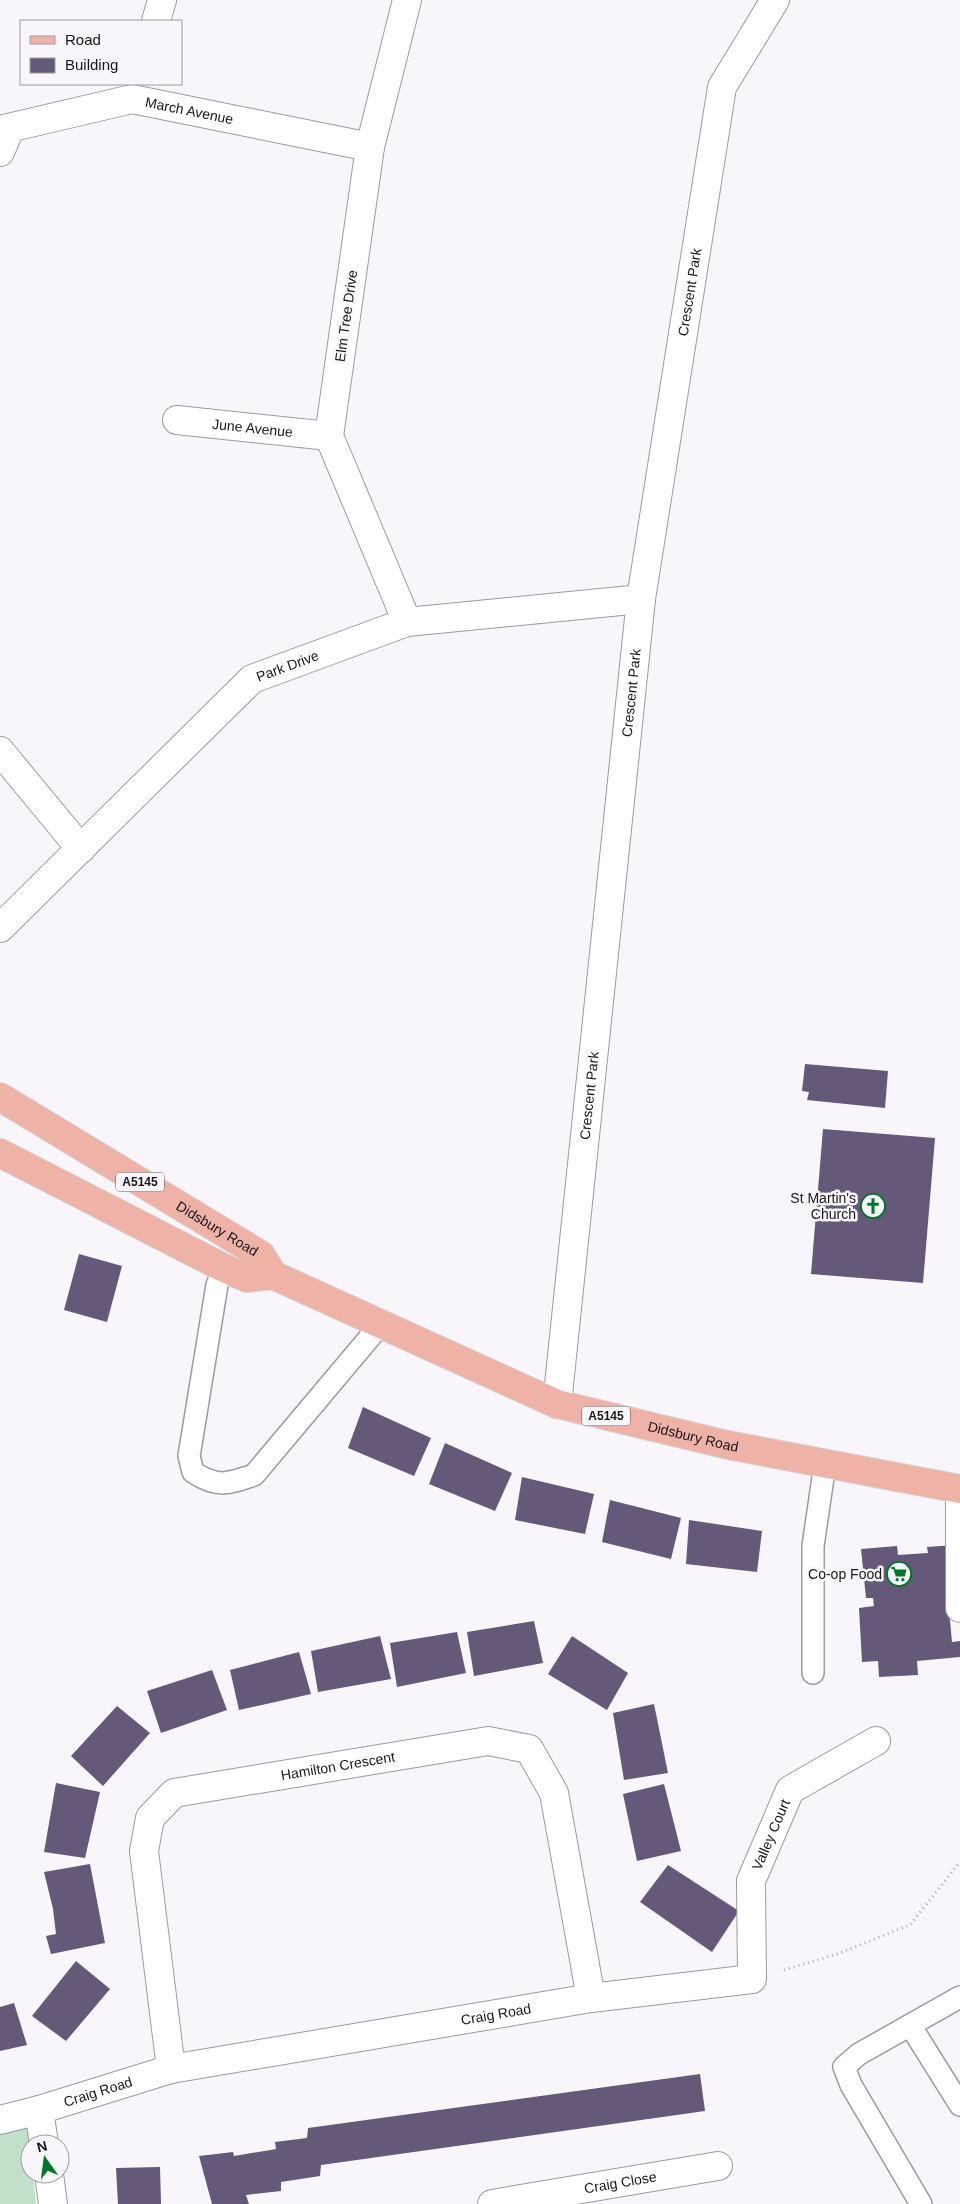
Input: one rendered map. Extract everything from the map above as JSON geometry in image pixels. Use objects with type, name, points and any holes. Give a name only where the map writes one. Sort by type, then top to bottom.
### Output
[{"type":"main road","name":"Didsbury Road","points":[[0,1098],[261,1255],[273,1275]]},
{"type":"main road","name":"Didsbury Road","points":[[0,1153],[224,1268],[248,1278],[273,1275],[557,1404],[728,1445],[960,1489]]},
{"type":"street","points":[[156,20],[162,0]]},
{"type":"street","name":"Elm Tree Drive","points":[[329,436],[370,147],[407,0]]},
{"type":"street","name":"Crescent Park","points":[[557,1404],[641,599],[722,87],[775,0]]},
{"type":"street","name":"March Avenue","points":[[3,136],[135,92],[370,147]]},
{"type":"street","name":"June Avenue","points":[[177,420],[329,436]]},
{"type":"street","points":[[329,436],[407,622]]},
{"type":"street","name":"Park Drive","points":[[0,928],[252,679],[407,622],[641,599]]},
{"type":"street","points":[[0,751],[81,849]]},
{"type":"street","points":[[960,1503],[960,1608]]},
{"type":"street","name":"Valley Court","points":[[752,1979],[751,1881],[790,1790],[876,1740]]},
{"type":"street","name":"Hamilton Crescent","points":[[171,2069],[144,1850],[150,1818],[174,1793],[488,1741],[529,1749],[554,1793],[592,1998]]},
{"type":"street","name":"Craig Road","points":[[0,2120],[39,2110],[171,2069],[592,1998],[752,1979]]},
{"type":"street","points":[[39,2110],[43,2134]]},
{"type":"street","name":"Craig Close","points":[[492,2204],[718,2166]]},
{"type":"street","points":[[50,2184],[53,2204]]},
{"type":"lane","points":[[224,1268],[217,1285],[189,1456],[193,1472],[207,1481],[228,1484],[254,1475],[381,1324]]},
{"type":"lane","points":[[814,1673],[813,1546],[825,1464]]},
{"type":"lane","points":[[921,2204],[851,2085],[844,2067],[859,2054],[960,1997]]},
{"type":"lane","points":[[910,2025],[960,2105]]},
{"type":"path","points":[[752,1979],[837,1954],[910,1925],[960,1862]]},
{"type":"green space","points":[[28,2127],[28,2134],[20,2134],[20,2184],[34,2184],[36,2204],[0,2204],[0,2133]]},
{"type":"building","points":[[805,1064],[888,1071],[885,1108],[807,1100],[809,1092],[802,1091]]},
{"type":"building","name":"St Martin's Church","points":[[823,1129],[935,1138],[923,1283],[811,1274]]},
{"type":"building","points":[[79,1254],[122,1266],[107,1322],[64,1310]]},
{"type":"building","points":[[363,1407],[431,1438],[414,1476],[348,1448]]},
{"type":"building","points":[[445,1443],[512,1473],[495,1511],[429,1484]]},
{"type":"building","points":[[522,1477],[594,1494],[585,1534],[515,1520]]},
{"type":"building","points":[[610,1500],[681,1518],[671,1559],[602,1542]]},
{"type":"building","points":[[689,1520],[762,1531],[757,1572],[686,1564]]},
{"type":"building","points":[[955,1545],[947,1588],[952,1642],[960,1641],[960,1657],[917,1661],[918,1675],[879,1677],[878,1661],[862,1662],[859,1608],[874,1606],[873,1598],[866,1598],[861,1549],[897,1546],[898,1555],[928,1553],[927,1547]]},
{"type":"building","points":[[534,1621],[543,1663],[474,1676],[467,1632]]},
{"type":"building","points":[[457,1632],[466,1673],[397,1687],[390,1643]]},
{"type":"building","points":[[380,1636],[391,1679],[318,1692],[311,1651]]},
{"type":"building","points":[[572,1636],[628,1673],[607,1710],[548,1674]]},
{"type":"building","points":[[299,1652],[311,1694],[239,1710],[230,1670]]},
{"type":"building","points":[[212,1670],[227,1710],[161,1733],[147,1691]]},
{"type":"building","points":[[654,1704],[668,1773],[624,1780],[613,1713]]},
{"type":"building","points":[[117,1706],[150,1733],[103,1786],[71,1756]]},
{"type":"building","points":[[56,1783],[100,1792],[85,1858],[44,1852]]},
{"type":"building","points":[[664,1784],[681,1851],[637,1861],[623,1794]]},
{"type":"building","points":[[90,1864],[105,1943],[51,1954],[46,1936],[56,1934],[53,1909],[44,1872]]},
{"type":"building","points":[[668,1865],[739,1911],[712,1952],[640,1902]]},
{"type":"building","points":[[76,1961],[110,1989],[66,2041],[32,2016]]},
{"type":"building","points":[[14,2003],[27,2045],[0,2051],[0,2007]]},
{"type":"building","points":[[700,2074],[705,2111],[321,2165],[320,2176],[281,2182],[281,2191],[246,2195],[249,2204],[212,2204],[199,2156],[233,2152],[234,2156],[276,2149],[275,2142],[307,2138],[308,2128]]},
{"type":"building","points":[[160,2167],[161,2204],[118,2204],[116,2168]]},
{"type":"place","name":"St Martin's Church","points":[[873,1206]]},
{"type":"place","name":"Co-op Food","points":[[899,1574]]}]
